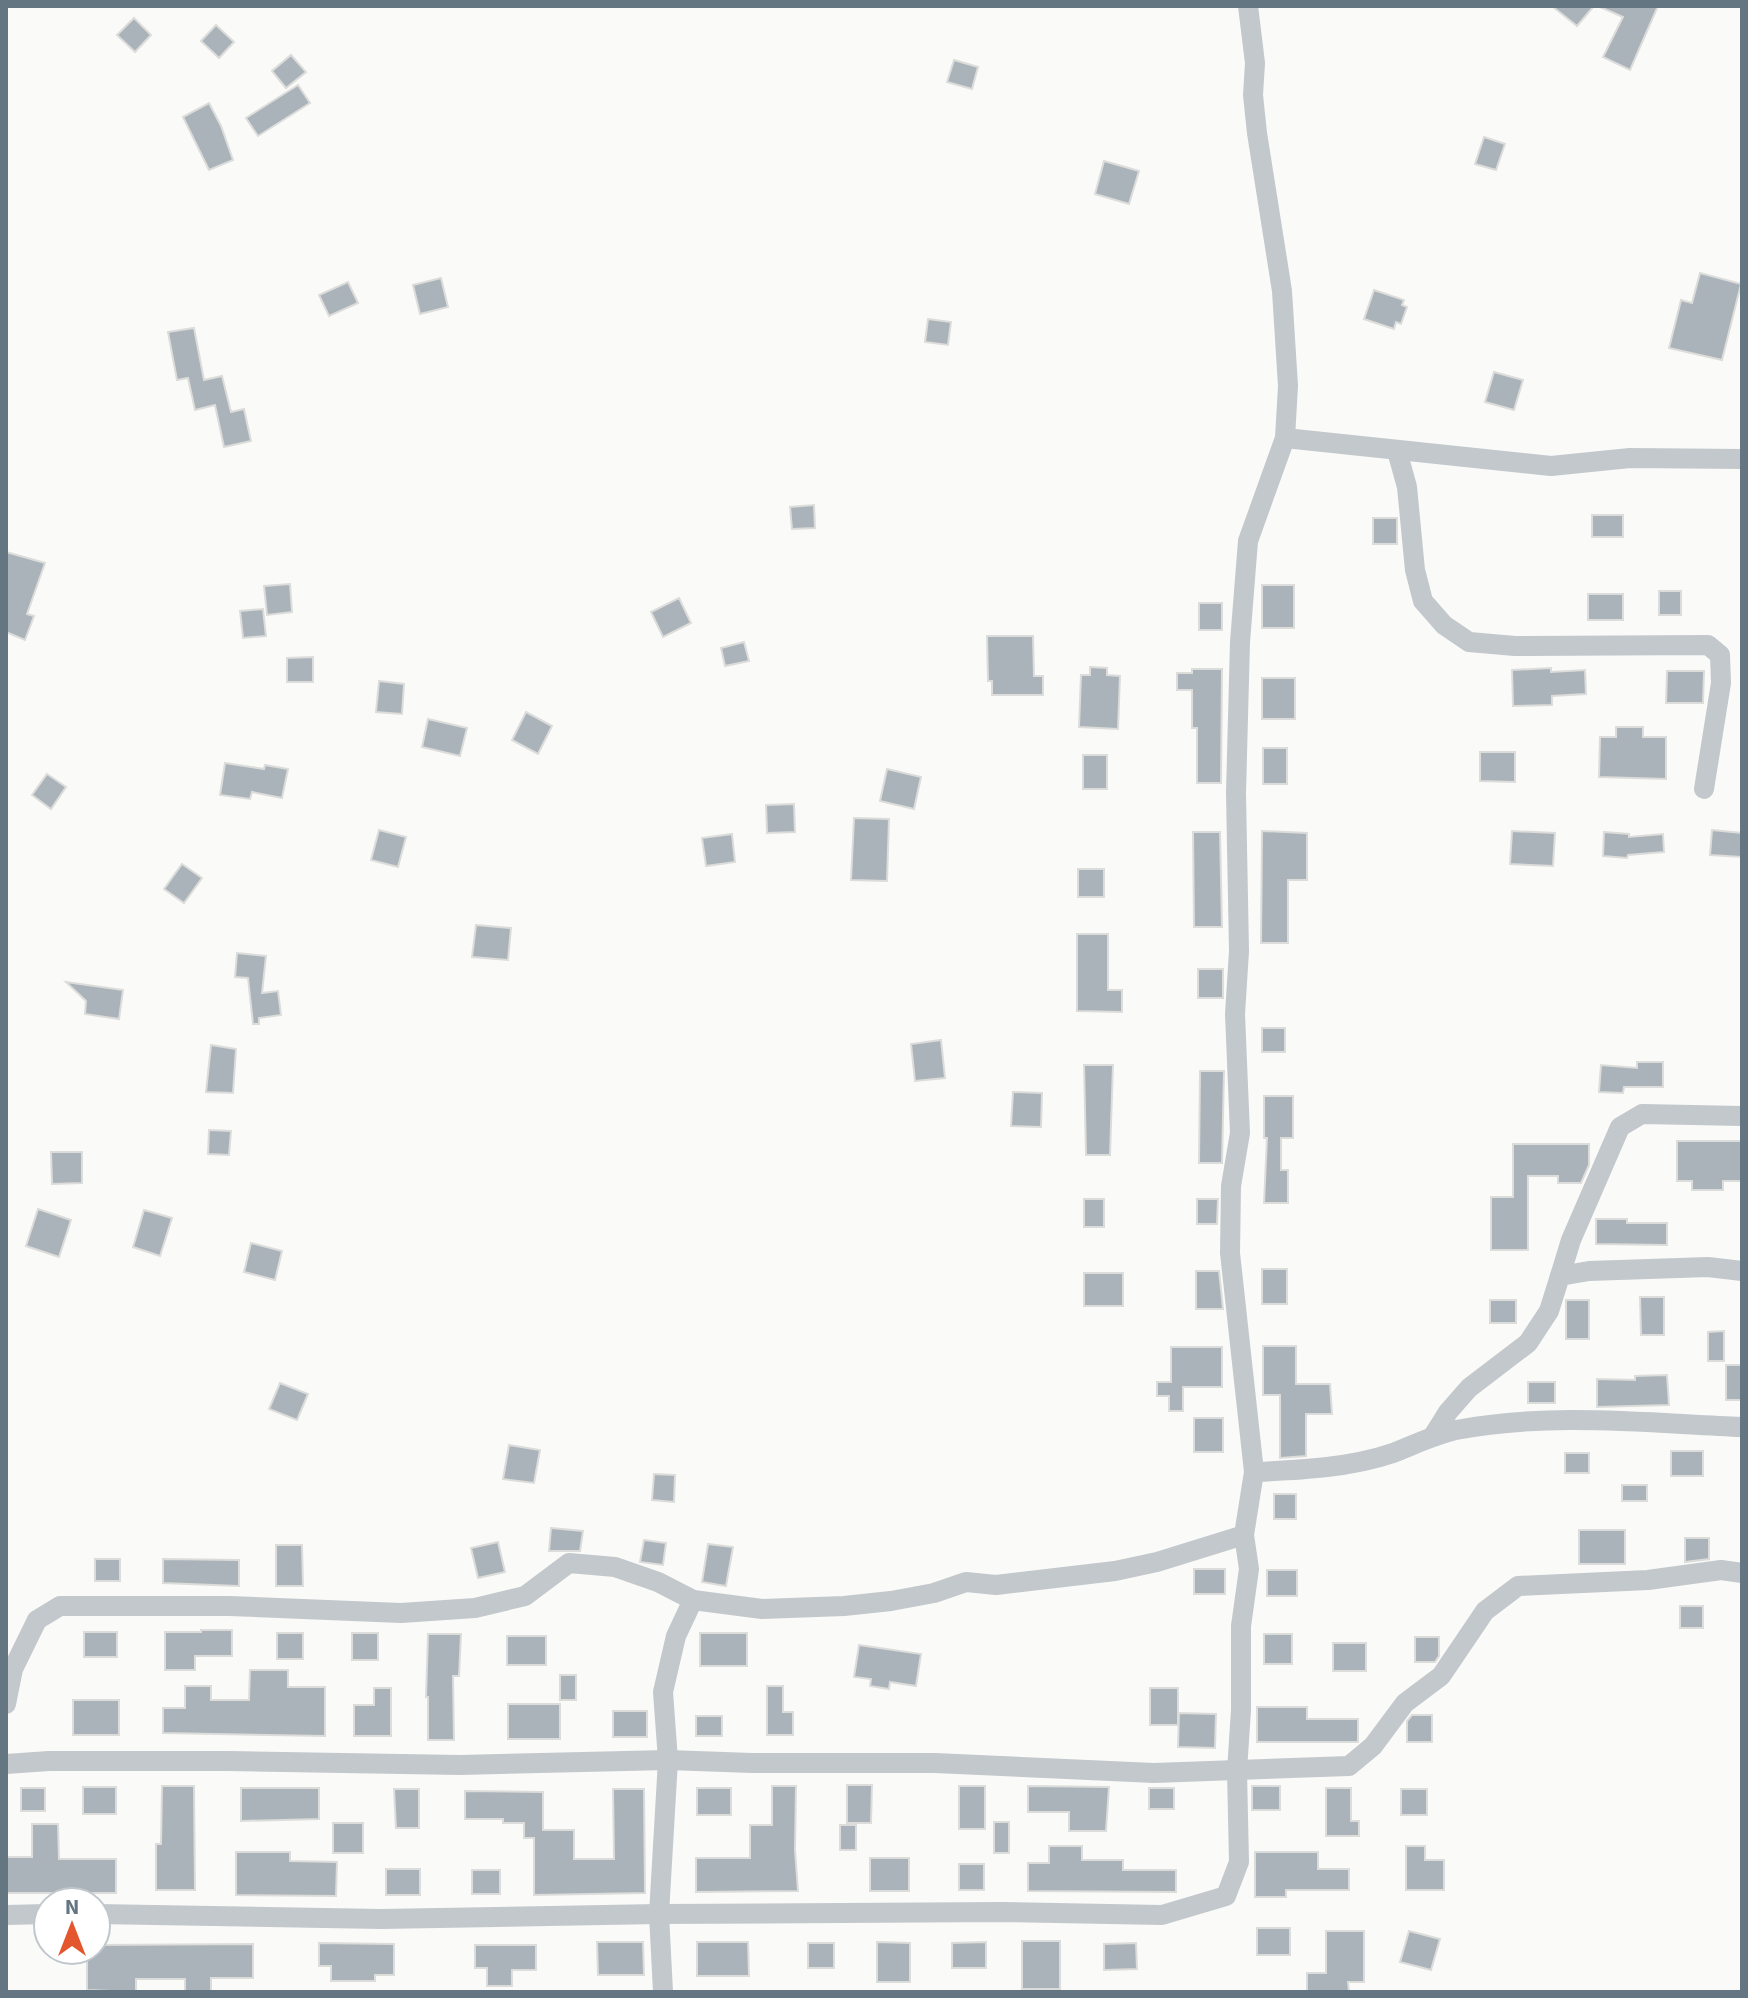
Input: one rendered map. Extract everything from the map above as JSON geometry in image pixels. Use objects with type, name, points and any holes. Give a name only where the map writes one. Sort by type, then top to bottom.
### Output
[{"type":"street","points":[[112,1914],[381,1919],[1002,1912],[1162,1915],[1226,1896],[1239,1862],[1237,1771],[1241,1626],[1249,1569],[1244,1535],[1254,1472],[1230,1253],[1231,1186],[1240,1133],[1235,1014],[1239,951],[1236,793],[1240,642],[1248,541],[1285,438],[1287,360],[1282,291],[1257,133],[1253,95],[1255,63],[1248,6]]},
{"type":"street","points":[[1285,438],[1551,466],[1630,458],[1742,459]]},
{"type":"street","points":[[1397,451],[1407,487],[1415,570],[1423,601],[1444,625],[1469,642],[1515,646],[1708,645],[1720,655],[1721,683],[1704,789]]},
{"type":"street","points":[[1433,1436],[1469,1388],[1528,1343],[1549,1311],[1571,1240],[1620,1127],[1642,1114],[1742,1116]]},
{"type":"street","points":[[1560,1276],[1589,1271],[1708,1267],[1742,1271]]},
{"type":"street","points":[[1254,1472],[1312,1470],[1391,1453],[1433,1436],[1458,1430],[1559,1419],[1742,1427]]},
{"type":"street","points":[[6,1704],[13,1669],[37,1620],[60,1606],[229,1606],[401,1613],[475,1608],[525,1596],[569,1563],[615,1567],[658,1582],[693,1600],[762,1609],[844,1606],[934,1593],[966,1582],[996,1585],[1115,1571],[1157,1562],[1244,1535]]},
{"type":"street","points":[[6,1764],[49,1761],[229,1761],[460,1765],[668,1760],[935,1763],[1106,1772],[1349,1766],[1373,1746],[1405,1703],[1441,1676],[1485,1611],[1518,1586],[1648,1580],[1721,1570],[1742,1573]]},
{"type":"street","points":[[663,1992],[659,1914],[668,1760],[663,1692],[676,1636],[693,1600]]},
{"type":"street","points":[[6,1915],[32,1914]]},
{"type":"building","points":[[1552,6],[1594,6],[1577,26]]},
{"type":"building","points":[[1598,6],[1658,6],[1630,70],[1603,57],[1623,17]]},
{"type":"building","points":[[134,18],[151,35],[135,52],[117,35]]},
{"type":"building","points":[[216,25],[234,42],[219,58],[201,41]]},
{"type":"building","points":[[291,55],[306,72],[286,88],[272,71]]},
{"type":"building","points":[[954,60],[978,67],[972,89],[947,82]]},
{"type":"building","points":[[298,85],[310,103],[258,136],[246,118]]},
{"type":"building","points":[[209,103],[233,160],[209,170],[183,117]]},
{"type":"building","points":[[1484,137],[1505,144],[1496,170],[1475,164]]},
{"type":"building","points":[[1104,161],[1139,171],[1129,204],[1095,194]]},
{"type":"building","points":[[1700,273],[1741,284],[1722,360],[1669,348],[1681,300],[1692,303]]},
{"type":"building","points":[[441,278],[448,307],[420,314],[413,285]]},
{"type":"building","points":[[348,282],[358,303],[329,316],[319,295]]},
{"type":"building","points":[[1374,290],[1404,300],[1402,305],[1407,307],[1401,324],[1396,322],[1394,329],[1364,319]]},
{"type":"building","points":[[928,319],[951,322],[948,345],[925,342]]},
{"type":"building","points":[[194,328],[204,380],[222,376],[231,412],[244,409],[251,441],[224,447],[215,405],[195,410],[188,378],[177,380],[168,332]]},
{"type":"building","points":[[1494,372],[1523,380],[1514,410],[1485,402]]},
{"type":"building","points":[[814,505],[815,528],[792,529],[790,507]]},
{"type":"building","points":[[1592,515],[1623,515],[1623,537],[1592,537]]},
{"type":"building","points":[[1373,518],[1397,518],[1397,544],[1373,544]]},
{"type":"building","points":[[6,552],[45,563],[27,614],[34,616],[25,640],[6,632]]},
{"type":"building","points":[[290,584],[292,612],[267,615],[264,586]]},
{"type":"building","points":[[1262,585],[1294,585],[1294,628],[1262,628]]},
{"type":"building","points":[[1659,591],[1681,591],[1681,615],[1659,615]]},
{"type":"building","points":[[1588,594],[1623,594],[1623,620],[1588,620]]},
{"type":"building","points":[[679,598],[691,623],[663,637],[651,612]]},
{"type":"building","points":[[1199,603],[1222,603],[1222,630],[1199,630]]},
{"type":"building","points":[[263,609],[266,636],[243,638],[240,611]]},
{"type":"building","points":[[987,636],[1033,636],[1034,676],[1043,676],[1043,695],[992,695],[992,681],[988,681]]},
{"type":"building","points":[[744,642],[749,661],[725,666],[721,648]]},
{"type":"building","points":[[313,657],[313,682],[287,682],[287,658]]},
{"type":"building","points":[[1090,667],[1107,668],[1107,675],[1120,676],[1118,729],[1079,727],[1081,675],[1090,675]]},
{"type":"building","points":[[1551,668],[1551,672],[1585,670],[1586,694],[1552,696],[1552,705],[1513,706],[1512,670]]},
{"type":"building","points":[[1192,669],[1222,669],[1221,783],[1197,783],[1197,728],[1192,728],[1192,690],[1177,690],[1177,673],[1192,673]]},
{"type":"building","points":[[1667,671],[1704,671],[1703,703],[1666,703]]},
{"type":"building","points":[[1262,678],[1295,678],[1295,719],[1262,719]]},
{"type":"building","points":[[379,681],[404,684],[402,714],[376,712]]},
{"type":"building","points":[[526,712],[552,726],[538,754],[512,740]]},
{"type":"building","points":[[428,719],[467,728],[460,756],[422,747]]},
{"type":"building","points":[[1616,727],[1643,727],[1643,737],[1666,737],[1666,779],[1599,777],[1600,737],[1616,737]]},
{"type":"building","points":[[1263,748],[1287,748],[1287,784],[1263,784]]},
{"type":"building","points":[[1480,752],[1515,752],[1515,782],[1480,781]]},
{"type":"building","points":[[1083,755],[1107,755],[1107,789],[1083,789]]},
{"type":"building","points":[[225,763],[288,769],[282,798],[252,792],[250,799],[220,795]]},
{"type":"building","points":[[887,769],[921,777],[914,809],[880,801]]},
{"type":"building","points":[[47,774],[66,787],[51,809],[32,795]]},
{"type":"building","points":[[794,804],[795,832],[767,833],[766,805]]},
{"type":"building","points":[[854,818],[889,819],[887,881],[851,880]]},
{"type":"building","points":[[379,830],[406,837],[398,867],[371,860]]},
{"type":"building","points":[[1712,830],[1742,833],[1742,857],[1710,855]]},
{"type":"building","points":[[1262,831],[1307,833],[1307,880],[1288,880],[1288,943],[1261,943]]},
{"type":"building","points":[[1512,831],[1555,833],[1553,866],[1510,864]]},
{"type":"building","points":[[1193,832],[1220,832],[1222,927],[1194,927]]},
{"type":"building","points":[[1604,832],[1629,834],[1629,837],[1663,834],[1664,852],[1628,855],[1627,858],[1603,856]]},
{"type":"building","points":[[732,834],[735,862],[706,866],[702,838]]},
{"type":"building","points":[[182,864],[202,878],[184,903],[164,889]]},
{"type":"building","points":[[1078,869],[1104,869],[1104,897],[1078,897]]},
{"type":"building","points":[[476,925],[511,928],[508,960],[472,957]]},
{"type":"building","points":[[1077,934],[1108,934],[1108,990],[1122,990],[1122,1012],[1077,1011]]},
{"type":"building","points":[[237,953],[266,956],[262,993],[278,991],[281,1015],[259,1018],[259,1024],[253,1024],[248,978],[235,977]]},
{"type":"building","points":[[1198,969],[1223,969],[1223,998],[1198,998]]},
{"type":"building","points":[[66,982],[123,990],[119,1019],[85,1014],[86,1001]]},
{"type":"building","points":[[1262,1028],[1285,1028],[1285,1052],[1262,1052]]},
{"type":"building","points":[[941,1040],[945,1078],[915,1081],[911,1044]]},
{"type":"building","points":[[211,1045],[236,1049],[233,1093],[206,1092]]},
{"type":"building","points":[[1637,1062],[1663,1062],[1663,1087],[1624,1087],[1623,1093],[1599,1092],[1601,1065],[1637,1068]]},
{"type":"building","points":[[1084,1065],[1113,1065],[1110,1155],[1086,1155]]},
{"type":"building","points":[[1200,1071],[1224,1071],[1222,1163],[1199,1163]]},
{"type":"building","points":[[1013,1092],[1042,1093],[1041,1127],[1011,1126]]},
{"type":"building","points":[[1264,1096],[1293,1096],[1293,1138],[1281,1138],[1281,1170],[1288,1170],[1288,1203],[1264,1203],[1267,1138],[1264,1138]]},
{"type":"building","points":[[209,1130],[231,1131],[229,1155],[208,1154]]},
{"type":"building","points":[[1677,1141],[1742,1141],[1742,1181],[1723,1181],[1723,1190],[1692,1190],[1692,1181],[1677,1181]]},
{"type":"building","points":[[1513,1144],[1589,1144],[1589,1165],[1581,1183],[1558,1183],[1558,1176],[1528,1176],[1528,1250],[1491,1250],[1491,1197],[1513,1197]]},
{"type":"building","points":[[51,1152],[82,1152],[82,1183],[52,1184]]},
{"type":"building","points":[[1084,1199],[1104,1199],[1104,1227],[1084,1227]]},
{"type":"building","points":[[1197,1199],[1218,1199],[1217,1224],[1197,1224]]},
{"type":"building","points":[[38,1209],[71,1220],[59,1257],[26,1246]]},
{"type":"building","points":[[144,1210],[172,1218],[160,1256],[133,1247]]},
{"type":"building","points":[[1596,1219],[1667,1223],[1667,1245],[1596,1244]]},
{"type":"building","points":[[251,1243],[282,1251],[275,1280],[244,1272]]},
{"type":"building","points":[[1262,1269],[1287,1269],[1287,1304],[1262,1304]]},
{"type":"building","points":[[1196,1271],[1219,1271],[1223,1309],[1196,1309]]},
{"type":"building","points":[[1084,1273],[1123,1273],[1123,1306],[1084,1306]]},
{"type":"building","points":[[1640,1297],[1664,1297],[1664,1335],[1641,1335]]},
{"type":"building","points":[[1490,1300],[1516,1300],[1516,1323],[1490,1323]]},
{"type":"building","points":[[1566,1300],[1589,1300],[1589,1339],[1566,1339]]},
{"type":"building","points":[[1724,1331],[1724,1361],[1708,1361],[1708,1332]]},
{"type":"building","points":[[1263,1346],[1296,1346],[1296,1384],[1330,1384],[1332,1414],[1306,1414],[1306,1456],[1280,1458],[1280,1395],[1263,1395]]},
{"type":"building","points":[[1171,1347],[1222,1347],[1222,1387],[1183,1387],[1183,1411],[1169,1411],[1169,1396],[1157,1396],[1157,1382],[1171,1382]]},
{"type":"building","points":[[1726,1365],[1742,1365],[1742,1400],[1726,1400]]},
{"type":"building","points":[[1667,1375],[1669,1405],[1597,1407],[1597,1379],[1635,1380],[1635,1376]]},
{"type":"building","points":[[1528,1382],[1555,1382],[1555,1403],[1528,1403]]},
{"type":"building","points":[[280,1383],[308,1394],[297,1420],[269,1409]]},
{"type":"building","points":[[1194,1418],[1223,1418],[1223,1452],[1194,1452]]},
{"type":"building","points":[[509,1445],[540,1450],[534,1483],[503,1479]]},
{"type":"building","points":[[1671,1451],[1703,1451],[1703,1476],[1671,1476]]},
{"type":"building","points":[[1565,1453],[1589,1453],[1589,1473],[1565,1473]]},
{"type":"building","points":[[654,1474],[675,1475],[674,1502],[652,1500]]},
{"type":"building","points":[[1622,1485],[1647,1485],[1647,1501],[1622,1501]]},
{"type":"building","points":[[1274,1494],[1296,1494],[1296,1519],[1274,1519]]},
{"type":"building","points":[[551,1528],[583,1531],[580,1551],[549,1551]]},
{"type":"building","points":[[1579,1530],[1625,1530],[1625,1564],[1579,1564]]},
{"type":"building","points":[[1685,1538],[1709,1538],[1709,1559],[1685,1562]]},
{"type":"building","points":[[644,1540],[666,1543],[663,1565],[640,1562]]},
{"type":"building","points":[[498,1542],[505,1572],[478,1578],[471,1548]]},
{"type":"building","points":[[708,1544],[733,1547],[726,1586],[702,1582]]},
{"type":"building","points":[[276,1545],[302,1545],[303,1586],[276,1586]]},
{"type":"building","points":[[95,1559],[120,1559],[120,1581],[95,1581]]},
{"type":"building","points":[[163,1559],[239,1560],[239,1586],[163,1583]]},
{"type":"building","points":[[1194,1569],[1225,1569],[1225,1594],[1194,1594]]},
{"type":"building","points":[[1267,1570],[1297,1570],[1297,1596],[1267,1596]]},
{"type":"building","points":[[1680,1606],[1703,1606],[1703,1628],[1680,1628]]},
{"type":"building","points":[[232,1630],[232,1656],[195,1656],[195,1670],[165,1670],[165,1632]]},
{"type":"building","points":[[84,1632],[117,1632],[117,1657],[84,1657]]},
{"type":"building","points":[[277,1633],[303,1633],[303,1659],[277,1659]]},
{"type":"building","points":[[352,1633],[378,1633],[378,1660],[352,1660]]},
{"type":"building","points":[[700,1633],[747,1633],[747,1666],[700,1666]]},
{"type":"building","points":[[428,1634],[461,1634],[459,1676],[453,1676],[454,1740],[428,1740]]},
{"type":"building","points":[[1264,1634],[1292,1634],[1292,1664],[1264,1664]]},
{"type":"building","points":[[507,1636],[546,1636],[546,1665],[507,1665]]},
{"type":"building","points":[[1415,1637],[1439,1637],[1439,1656],[1435,1662],[1415,1662]]},
{"type":"building","points":[[1333,1643],[1366,1643],[1366,1671],[1333,1671]]},
{"type":"building","points":[[859,1645],[921,1654],[916,1686],[890,1682],[889,1689],[870,1686],[871,1679],[854,1677]]},
{"type":"building","points":[[250,1670],[288,1670],[288,1687],[325,1687],[325,1736],[163,1733],[163,1708],[185,1708],[185,1686],[211,1686],[211,1700],[249,1700]]},
{"type":"building","points":[[560,1675],[576,1675],[576,1700],[560,1700]]},
{"type":"building","points":[[767,1686],[783,1686],[783,1712],[793,1712],[793,1735],[767,1735]]},
{"type":"building","points":[[374,1688],[391,1688],[391,1736],[354,1736],[354,1705],[374,1705]]},
{"type":"building","points":[[1150,1688],[1178,1688],[1178,1725],[1150,1725]]},
{"type":"building","points":[[73,1700],[119,1700],[119,1735],[73,1735]]},
{"type":"building","points":[[508,1704],[560,1704],[560,1739],[508,1739]]},
{"type":"building","points":[[1257,1707],[1307,1707],[1307,1719],[1358,1719],[1358,1742],[1257,1742]]},
{"type":"building","points":[[613,1711],[647,1711],[647,1737],[613,1737]]},
{"type":"building","points":[[1179,1713],[1216,1714],[1215,1748],[1178,1747]]},
{"type":"building","points":[[1412,1715],[1432,1715],[1432,1742],[1407,1742],[1407,1721]]},
{"type":"building","points":[[696,1716],[722,1716],[722,1736],[696,1736]]},
{"type":"building","points":[[847,1785],[872,1785],[871,1823],[847,1823]]},
{"type":"building","points":[[162,1786],[194,1786],[195,1890],[156,1890],[156,1844],[161,1844]]},
{"type":"building","points":[[772,1786],[796,1786],[798,1891],[696,1892],[696,1858],[750,1858],[750,1825],[772,1825]]},
{"type":"building","points":[[959,1786],[985,1786],[985,1829],[959,1829]]},
{"type":"building","points":[[1028,1786],[1109,1787],[1106,1831],[1069,1831],[1069,1812],[1028,1812]]},
{"type":"building","points":[[1252,1786],[1280,1786],[1280,1810],[1252,1810]]},
{"type":"building","points":[[83,1787],[116,1787],[116,1814],[83,1814]]},
{"type":"building","points":[[21,1788],[45,1788],[45,1811],[21,1811]]},
{"type":"building","points":[[241,1788],[319,1788],[319,1819],[241,1821]]},
{"type":"building","points":[[697,1788],[731,1788],[731,1815],[697,1815]]},
{"type":"building","points":[[1149,1788],[1174,1788],[1174,1809],[1149,1809]]},
{"type":"building","points":[[1326,1788],[1351,1788],[1351,1821],[1359,1821],[1359,1836],[1326,1836]]},
{"type":"building","points":[[394,1789],[419,1789],[419,1828],[396,1828]]},
{"type":"building","points":[[613,1789],[644,1789],[645,1893],[534,1895],[534,1838],[524,1838],[524,1823],[503,1823],[503,1819],[465,1819],[465,1791],[543,1792],[543,1830],[574,1830],[574,1859],[614,1859]]},
{"type":"building","points":[[1401,1789],[1427,1789],[1427,1815],[1401,1815]]},
{"type":"building","points":[[994,1822],[1009,1822],[1009,1853],[994,1853]]},
{"type":"building","points":[[333,1823],[363,1823],[363,1853],[333,1853]]},
{"type":"building","points":[[32,1824],[58,1824],[59,1859],[116,1859],[116,1893],[112,1893],[112,1886],[32,1886],[32,1893],[6,1893],[6,1857],[32,1857]]},
{"type":"building","points":[[840,1825],[856,1825],[856,1850],[840,1850]]},
{"type":"building","points":[[1049,1846],[1082,1846],[1082,1860],[1123,1860],[1123,1870],[1176,1870],[1176,1892],[1028,1891],[1028,1863],[1049,1863]]},
{"type":"building","points":[[1406,1846],[1425,1846],[1425,1860],[1444,1860],[1444,1890],[1406,1890]]},
{"type":"building","points":[[236,1852],[290,1852],[290,1861],[337,1862],[336,1896],[236,1895]]},
{"type":"building","points":[[1255,1852],[1318,1852],[1318,1869],[1349,1869],[1349,1890],[1286,1890],[1286,1897],[1255,1897]]},
{"type":"building","points":[[870,1858],[909,1858],[909,1891],[870,1891]]},
{"type":"building","points":[[959,1864],[984,1864],[984,1890],[959,1890]]},
{"type":"building","points":[[386,1869],[420,1869],[420,1895],[386,1895]]},
{"type":"building","points":[[472,1870],[500,1870],[500,1894],[472,1894]]},
{"type":"building","points":[[1257,1928],[1290,1928],[1290,1955],[1257,1955]]},
{"type":"building","points":[[1326,1931],[1364,1931],[1364,1982],[1348,1982],[1349,1992],[1307,1992],[1307,1973],[1326,1973]]},
{"type":"building","points":[[1409,1931],[1440,1939],[1431,1970],[1400,1962]]},
{"type":"building","points":[[1022,1941],[1060,1941],[1060,1989],[1022,1989]]},
{"type":"building","points":[[597,1942],[643,1942],[644,1975],[598,1975]]},
{"type":"building","points":[[697,1942],[748,1942],[749,1976],[697,1976]]},
{"type":"building","points":[[877,1942],[910,1943],[910,1982],[877,1982]]},
{"type":"building","points":[[986,1942],[986,1968],[952,1968],[952,1943]]},
{"type":"building","points":[[319,1943],[394,1944],[394,1975],[375,1975],[375,1981],[331,1981],[331,1966],[319,1966]]},
{"type":"building","points":[[808,1943],[834,1943],[834,1968],[808,1968]]},
{"type":"building","points":[[1136,1943],[1137,1969],[1104,1970],[1104,1944]]},
{"type":"building","points":[[253,1944],[253,1978],[211,1978],[211,1992],[185,1992],[185,1979],[136,1979],[136,1992],[87,1990],[87,1966],[112,1966],[112,1945]]},
{"type":"building","points":[[475,1945],[536,1945],[536,1970],[512,1970],[512,1986],[487,1986],[487,1968],[475,1968]]}]
